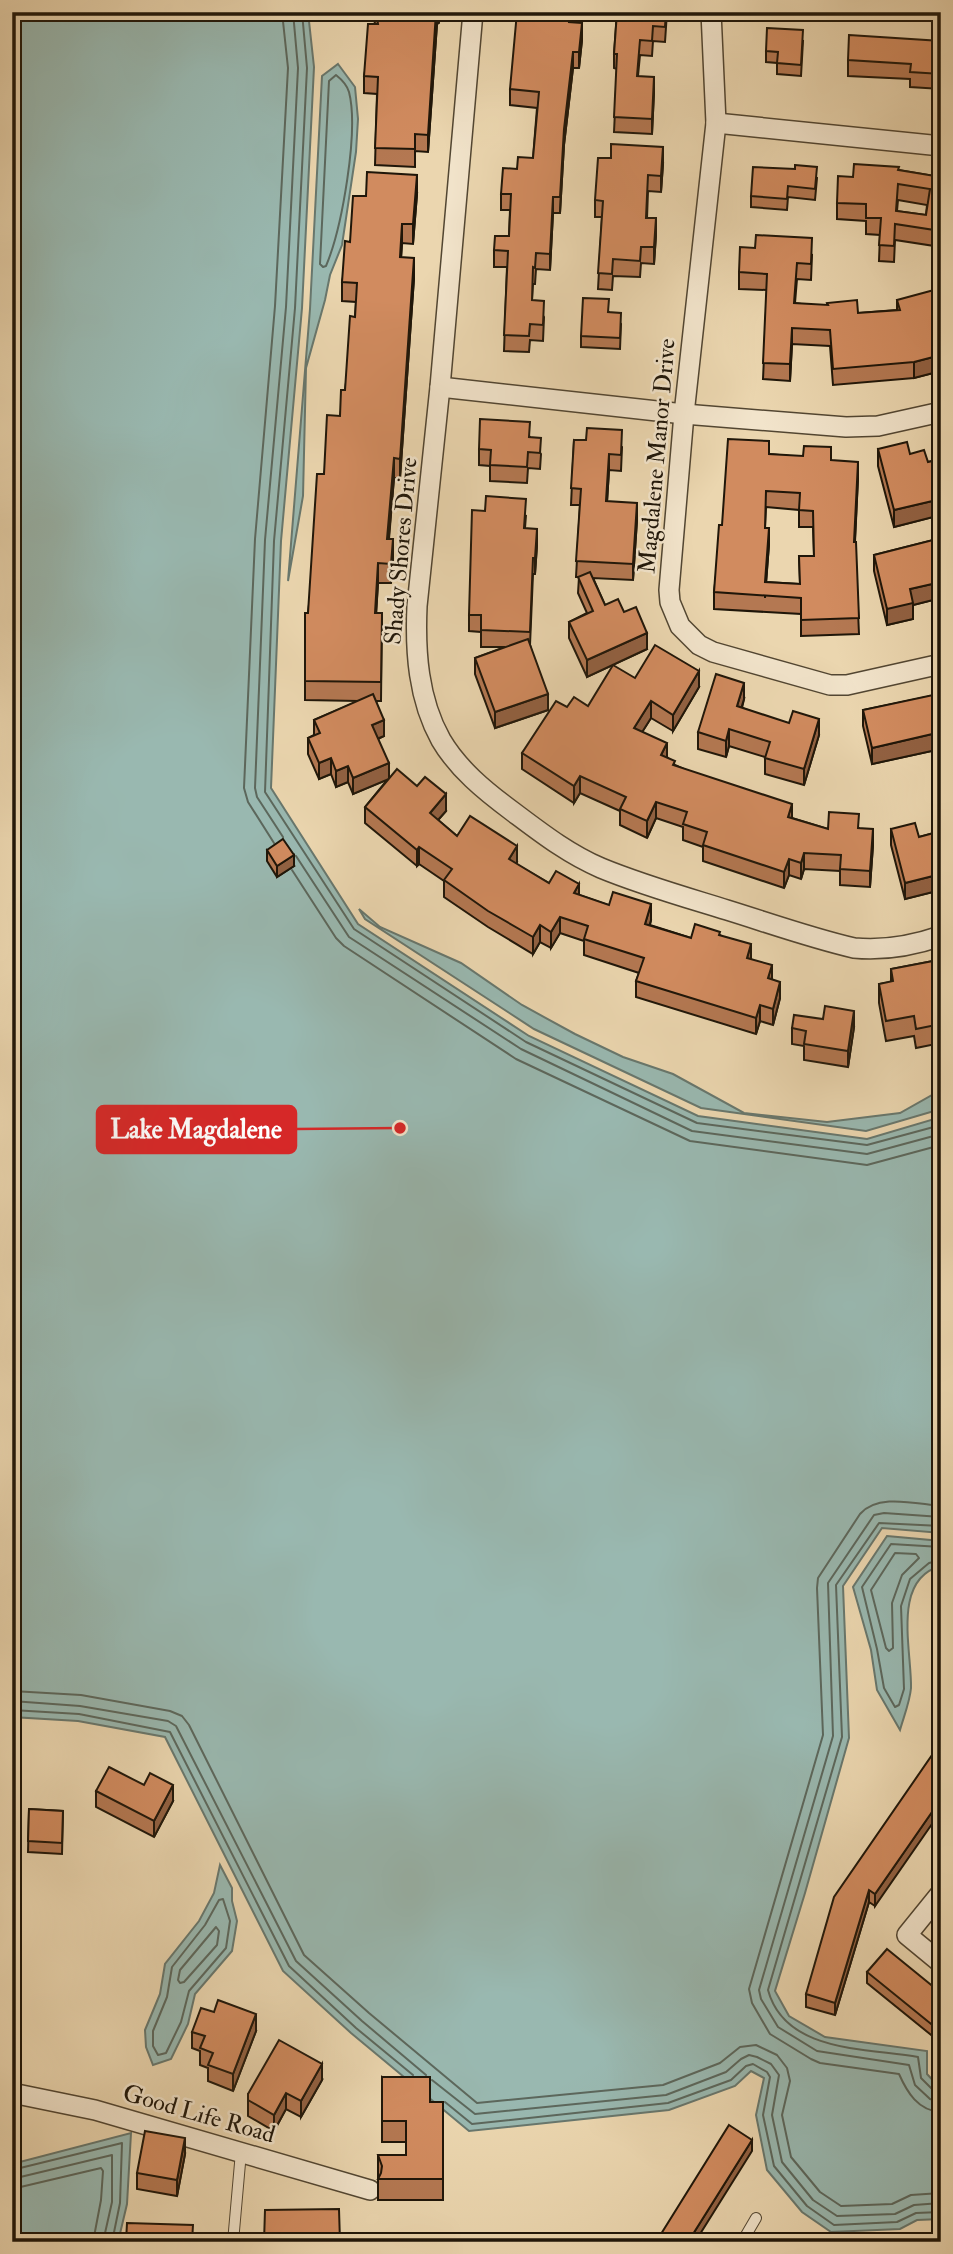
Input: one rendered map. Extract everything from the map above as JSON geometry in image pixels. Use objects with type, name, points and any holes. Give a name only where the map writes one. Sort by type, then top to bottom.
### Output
[{"type":"street","name":"Shady Shores Drive","points":[[472,12],[440,387],[417,606],[417,663],[431,717],[441,740],[478,785],[545,836],[592,864],[636,881],[855,948],[898,948],[941,936]]},
{"type":"street","name":"Magdalene Manor Drive","points":[[711,12],[716,123],[684,414],[669,590],[674,614],[690,637],[713,652],[830,685],[847,685],[941,664]]},
{"type":"street","points":[[716,123],[941,146]]},
{"type":"street","points":[[440,387],[684,414],[860,427],[878,426],[941,412]]},
{"type":"street","points":[[937,1906],[907,1935],[941,1963]]},
{"type":"street","name":"Good Life Road","points":[[12,2093],[95,2109],[370,2190]]},
{"type":"lane","points":[[233,2242],[241,2152]]},
{"type":"lane","points":[[742,2242],[755,2218]]},
{"type":"water","points":[[12,12],[308,12],[314,67],[302,308],[281,541],[271,788],[358,924],[529,1036],[698,1116],[867,1139],[941,1117],[941,1533],[882,1528],[843,1586],[849,1738],[775,1991],[789,2016],[825,2037],[927,2051],[927,2074],[941,2089],[941,2219],[917,2220],[900,2229],[831,2232],[802,2212],[767,2170],[756,2115],[764,2078],[751,2071],[735,2086],[669,2110],[469,2131],[351,2033],[283,1971],[165,1737],[78,1721],[12,1717]]},
{"type":"water","points":[[338,64],[355,87],[358,119],[356,152],[342,245],[330,275],[306,368],[303,496],[288,581],[310,309],[322,76]]},
{"type":"water","points":[[359,909],[380,927],[461,963],[522,1005],[575,1034],[623,1057],[673,1074],[744,1113],[827,1122],[900,1113],[941,1090],[941,1109],[866,1131],[701,1108],[534,1029],[365,919]]},
{"type":"water","points":[[887,1536],[941,1541],[941,1566],[925,1573],[915,1585],[910,1601],[908,1637],[911,1688],[900,1730],[877,1690],[871,1650],[853,1587]]},
{"type":"water","points":[[220,1865],[232,1888],[237,1921],[232,1951],[195,1994],[188,2024],[171,2059],[153,2065],[146,2047],[145,2030],[160,1994],[165,1964],[199,1921],[214,1893]]},
{"type":"water","points":[[131,2133],[127,2204],[118,2242],[12,2242],[12,2164]]},
{"type":"building","points":[[376,12],[436,12],[428,135],[415,134],[415,149],[375,148],[378,77],[364,76],[368,24],[378,24]]},
{"type":"building","points":[[517,12],[570,12],[569,22],[582,23],[579,52],[573,52],[560,197],[553,197],[550,254],[536,253],[535,268],[533,267],[532,300],[544,301],[543,325],[530,324],[529,336],[504,335],[508,251],[494,250],[495,236],[509,236],[511,194],[501,194],[503,168],[517,169],[518,157],[533,158],[539,92],[510,89]]},
{"type":"building","points":[[617,12],[666,12],[665,27],[653,26],[652,41],[640,40],[637,76],[654,77],[652,119],[614,117]]},
{"type":"building","points":[[767,28],[803,30],[801,65],[777,63],[778,52],[766,51]]},
{"type":"building","points":[[849,35],[941,41],[941,74],[910,72],[911,64],[848,60]]},
{"type":"building","points":[[611,144],[663,147],[661,176],[648,175],[646,218],[656,218],[654,247],[641,247],[640,261],[613,259],[612,274],[598,273],[603,201],[595,200],[598,158],[611,158]]},
{"type":"building","points":[[854,164],[899,167],[898,170],[941,177],[941,231],[895,224],[894,246],[879,245],[881,218],[866,218],[866,204],[837,203],[838,176],[853,177]],"holes":[[[898,184],[930,189],[926,215],[896,211]]]},
{"type":"building","points":[[795,165],[817,167],[815,189],[788,186],[787,199],[751,196],[753,167],[795,169]]},
{"type":"building","points":[[367,172],[417,175],[413,224],[402,224],[400,257],[414,258],[400,459],[394,458],[387,539],[393,539],[391,564],[378,563],[375,613],[382,613],[381,682],[305,681],[305,613],[308,613],[317,474],[324,474],[327,415],[340,416],[341,390],[345,390],[350,316],[355,317],[357,283],[342,282],[345,241],[350,242],[353,196],[366,196]]},
{"type":"building","points":[[756,235],[812,238],[811,264],[797,263],[794,303],[828,305],[827,303],[857,300],[858,313],[900,310],[897,300],[934,290],[938,303],[941,302],[941,355],[914,362],[833,369],[830,330],[792,328],[790,364],[763,363],[767,274],[739,272],[740,247],[755,248]]},
{"type":"building","points":[[583,298],[609,299],[608,312],[621,313],[620,338],[581,336]]},
{"type":"building","points":[[480,419],[530,422],[529,437],[541,438],[540,453],[528,452],[527,467],[490,465],[491,450],[479,449]]},
{"type":"building","points":[[587,428],[622,430],[621,455],[609,454],[606,501],[637,503],[633,564],[576,561],[581,489],[571,488],[574,440],[586,440]]},
{"type":"building","points":[[728,439],[769,441],[769,454],[803,456],[804,446],[831,447],[831,460],[858,462],[854,542],[859,618],[801,620],[801,598],[714,592],[719,525],[722,525]],"holes":[[[766,491],[800,493],[799,510],[813,511],[814,556],[799,556],[800,584],[765,582],[769,528],[765,528]]]},
{"type":"building","points":[[907,442],[910,454],[924,450],[928,462],[941,459],[941,499],[894,510],[878,449]]},
{"type":"building","points":[[486,496],[526,499],[524,528],[537,529],[530,632],[481,630],[481,615],[469,615],[472,510],[485,511]]},
{"type":"building","points":[[941,538],[941,582],[910,589],[913,603],[887,609],[874,555]]},
{"type":"building","points":[[590,572],[605,605],[618,599],[624,612],[636,607],[647,633],[587,660],[569,622],[593,611],[578,577]]},
{"type":"building","points":[[528,639],[548,694],[495,712],[475,658]]},
{"type":"building","points":[[655,645],[699,671],[673,715],[651,701],[634,728],[667,743],[661,755],[675,761],[673,765],[792,804],[788,817],[828,829],[829,812],[859,814],[858,828],[873,829],[870,871],[840,869],[841,855],[804,853],[801,863],[789,859],[784,872],[703,845],[707,832],[683,824],[687,812],[656,802],[647,821],[620,809],[626,797],[580,776],[574,786],[522,753],[556,701],[567,707],[574,697],[588,706],[613,665],[635,678]]},
{"type":"building","points":[[716,674],[744,683],[737,706],[789,723],[793,711],[819,719],[804,769],[765,758],[770,742],[729,729],[726,741],[698,732]]},
{"type":"building","points":[[941,686],[941,732],[872,748],[863,710],[938,694],[936,687]]},
{"type":"building","points":[[373,694],[384,720],[372,725],[389,763],[353,778],[348,766],[336,771],[331,758],[319,763],[308,738],[320,733],[314,720]]},
{"type":"building","points":[[397,769],[417,786],[425,777],[446,794],[430,813],[457,836],[470,816],[517,846],[509,859],[549,883],[556,871],[579,884],[574,893],[609,905],[613,892],[651,904],[645,924],[691,938],[695,924],[720,932],[719,935],[751,944],[747,958],[772,965],[768,978],[780,982],[773,1009],[760,1005],[756,1018],[636,981],[644,958],[584,939],[588,926],[560,917],[551,932],[540,925],[533,937],[488,911],[444,880],[452,869],[419,847],[417,850],[365,807]]},
{"type":"building","points":[[915,823],[919,837],[941,831],[941,874],[905,883],[891,829]]},
{"type":"building","points":[[283,839],[294,855],[277,866],[267,850]]},
{"type":"building","points":[[941,958],[941,1024],[916,1029],[914,1016],[886,1021],[879,984],[893,981],[891,969]]},
{"type":"building","points":[[825,1006],[854,1011],[848,1051],[804,1044],[806,1031],[792,1028],[794,1015],[823,1019]]},
{"type":"building","points":[[941,1742],[941,1799],[875,1894],[869,1890],[835,2003],[806,1994],[834,1897]]},
{"type":"building","points":[[109,1767],[144,1785],[150,1773],[173,1785],[154,1821],[96,1791]]},
{"type":"building","points":[[29,1809],[63,1811],[62,1843],[28,1841]]},
{"type":"building","points":[[887,1949],[941,1993],[941,2032],[867,1972]]},
{"type":"building","points":[[218,2000],[256,2014],[233,2074],[208,2065],[213,2053],[200,2048],[205,2036],[192,2032],[201,2008],[214,2012]]},
{"type":"building","points":[[279,2040],[322,2064],[301,2101],[286,2093],[274,2115],[248,2100],[248,2094]]},
{"type":"building","points":[[382,2077],[430,2077],[430,2102],[443,2102],[443,2179],[378,2179],[382,2166],[378,2155],[406,2155],[406,2121],[382,2121]]},
{"type":"building","points":[[729,2125],[752,2140],[688,2242],[656,2242]]},
{"type":"building","points":[[145,2131],[185,2138],[177,2180],[137,2173]]},
{"type":"building","points":[[339,2209],[340,2242],[264,2242],[265,2210]]},
{"type":"building","points":[[127,2223],[193,2225],[192,2242],[126,2242]]},
{"type":"place","name":"Lake Magdalene","points":[[400,1128]]}]
